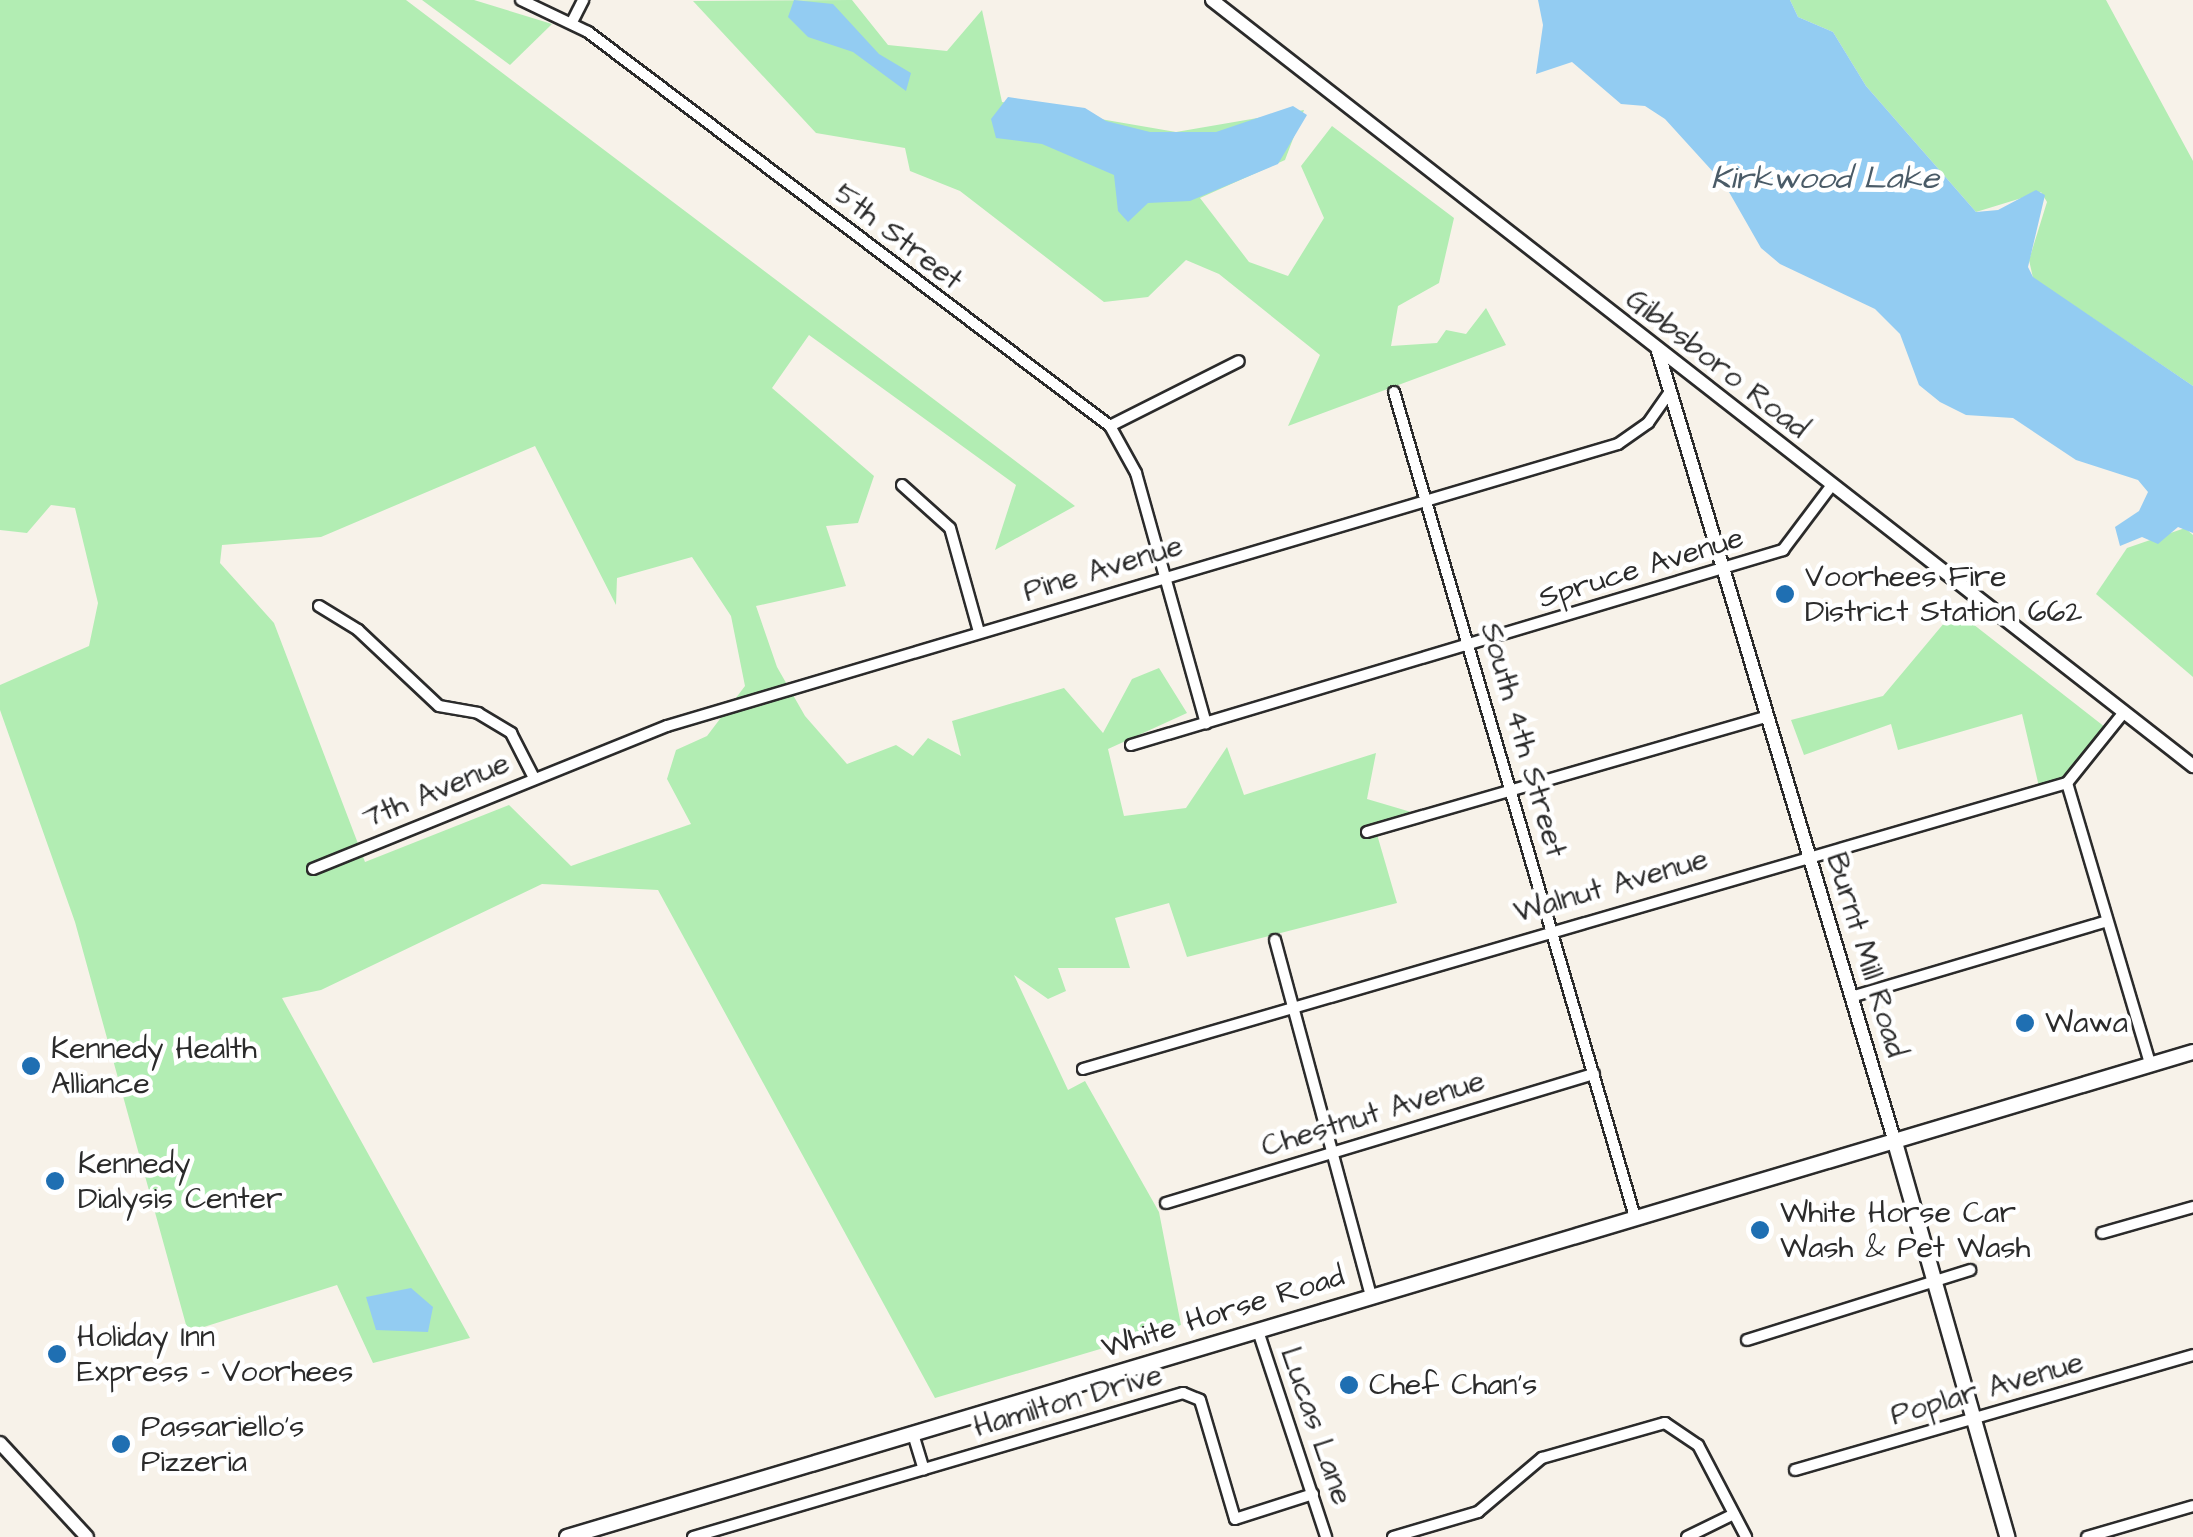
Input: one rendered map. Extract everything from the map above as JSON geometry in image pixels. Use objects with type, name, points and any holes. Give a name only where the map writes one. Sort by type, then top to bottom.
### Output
[{"type":"main road","name":"White Horse Road","points":[[567,1537],[1894,1138],[2193,1052]]},
{"type":"main road","name":"Burnt Mill Road","points":[[1894,1138],[1938,1278],[2008,1537]]},
{"type":"street","name":"5th Street","points":[[522,0],[572,22],[1110,426],[1136,474],[1206,723]]},
{"type":"street","points":[[572,22],[583,0]]},
{"type":"street","name":"Gibbsboro Road","points":[[1212,0],[2193,766]]},
{"type":"street","name":"Burnt Mill Road","points":[[1657,349],[1894,1138]]},
{"type":"street","points":[[1110,426],[1239,361]]},
{"type":"street","name":"Pine Avenue","points":[[534,778],[667,726],[1618,444],[1648,422],[1670,391]]},
{"type":"street","name":"South 4th Street","points":[[1394,392],[1423,502],[1470,646],[1635,1217]]},
{"type":"street","points":[[902,485],[950,528],[979,632]]},
{"type":"street","name":"Spruce Avenue","points":[[1131,745],[1783,550],[1832,486]]},
{"type":"street","name":"7th Avenue","points":[[313,869],[534,778],[511,733],[478,713],[439,706],[358,630],[319,606]]},
{"type":"street","points":[[2124,712],[2067,784],[2150,1064]]},
{"type":"street","points":[[1367,832],[1510,786],[1766,717]]},
{"type":"street","name":"Walnut Avenue","points":[[1083,1069],[1294,1009],[1552,928],[2067,784]]},
{"type":"street","points":[[1851,996],[2107,921]]},
{"type":"street","points":[[1275,940],[1371,1296]]},
{"type":"street","name":"Chestnut Avenue","points":[[1166,1203],[1594,1074]]},
{"type":"street","points":[[2102,1233],[2193,1207]]},
{"type":"street","points":[[1748,1340],[1970,1270]]},
{"type":"street","name":"Lucas Lane","points":[[1258,1332],[1326,1537]]},
{"type":"street","name":"Poplar Avenue","points":[[1795,1470],[2193,1355]]},
{"type":"street","name":"Hamilton Drive","points":[[693,1537],[1191,1392],[1200,1400],[1235,1519],[1313,1494]]},
{"type":"street","points":[[1393,1537],[1478,1512],[1542,1458],[1654,1424],[1676,1427],[1698,1445],[1746,1537]]},
{"type":"street","points":[[913,1434],[924,1469]]},
{"type":"street","points":[[0,1444],[87,1537]]},
{"type":"street","points":[[2086,1537],[2193,1506]]},
{"type":"street","points":[[1688,1537],[1734,1514]]},
{"type":"green space","points":[[0,0],[406,0],[1075,506],[995,550],[1016,485],[809,335],[772,388],[874,476],[858,523],[826,526],[846,586],[756,606],[777,667],[805,716],[847,764],[896,745],[913,756],[928,738],[961,756],[952,721],[1064,688],[1103,733],[1132,679],[1159,668],[1187,713],[1108,749],[1124,816],[1186,808],[1227,747],[1244,795],[1376,753],[1367,799],[1411,812],[1376,831],[1397,903],[1187,957],[1169,903],[1115,918],[1130,968],[1058,968],[1066,991],[1048,999],[1014,975],[1068,1090],[1085,1081],[1159,1212],[1181,1325],[935,1398],[658,890],[542,884],[321,990],[282,998],[470,1338],[373,1363],[337,1285],[188,1332],[75,922],[0,710],[0,685],[89,646],[98,603],[75,508],[51,505],[27,533],[0,530]],"holes":[[[535,446],[616,605],[617,578],[692,557],[731,616],[745,686],[707,736],[676,750],[667,779],[691,824],[571,866],[509,805],[365,862],[274,623],[220,563],[222,545],[321,537]]]},
{"type":"green space","points":[[422,0],[474,0],[552,24],[510,65]]},
{"type":"green space","points":[[852,0],[888,45],[947,51],[982,10],[1002,102],[1176,132],[1304,110],[1285,160],[1200,198],[1249,262],[1288,276],[1324,218],[1301,166],[1332,126],[1454,218],[1439,283],[1398,306],[1391,346],[1437,343],[1446,330],[1466,334],[1486,308],[1506,345],[1288,426],[1320,355],[1219,274],[1186,260],[1148,297],[1104,302],[960,191],[910,171],[905,148],[816,133],[693,1]]},
{"type":"green space","points":[[1790,0],[2106,0],[2193,161],[2193,386],[2033,278],[2029,260],[2047,202],[2041,192],[1976,212],[1866,86],[1833,32],[1798,17]]},
{"type":"green space","points":[[2185,528],[2193,535],[2193,677],[2096,594],[2127,548]]},
{"type":"green space","points":[[1955,610],[2110,731],[2071,779],[2040,791],[2022,714],[1898,750],[1891,724],[1804,755],[1791,720],[1883,696]]},
{"type":"water","points":[[794,0],[833,4],[879,54],[911,73],[906,91],[853,52],[808,37],[788,17]]},
{"type":"water","name":"Kirkwood Lake","points":[[1538,0],[1790,0],[1798,17],[1833,32],[1866,86],[1976,212],[1998,210],[2036,190],[2045,195],[2028,267],[2033,277],[2193,386],[2193,533],[2178,527],[2158,544],[2142,537],[2120,546],[2115,527],[2139,511],[2148,492],[2138,480],[2076,460],[2013,418],[1966,415],[1940,402],[1919,385],[1900,334],[1875,309],[1780,264],[1761,248],[1725,185],[1665,119],[1645,106],[1621,104],[1572,62],[1536,74],[1543,25]]},
{"type":"water","points":[[1008,97],[1085,108],[1106,121],[1150,132],[1216,132],[1293,106],[1307,115],[1278,164],[1190,201],[1148,203],[1128,222],[1118,211],[1114,175],[1042,144],[996,138],[991,119]]},
{"type":"water","points":[[411,1288],[433,1307],[428,1332],[376,1330],[366,1297]]},
{"type":"place","name":"Voorhees Fire District Station 662","points":[[1785,594]]},
{"type":"place","name":"Wawa","points":[[2025,1023]]},
{"type":"place","name":"Kennedy Health Alliance","points":[[31,1066]]},
{"type":"place","name":"Kennedy Dialysis Center","points":[[55,1181]]},
{"type":"place","name":"White Horse Car Wash & Pet Wash","points":[[1760,1230]]},
{"type":"place","name":"Holiday Inn Express - Voorhees","points":[[57,1354]]},
{"type":"place","name":"Chef Chan's","points":[[1349,1385]]},
{"type":"place","name":"Passariello's Pizzeria","points":[[121,1444]]}]
